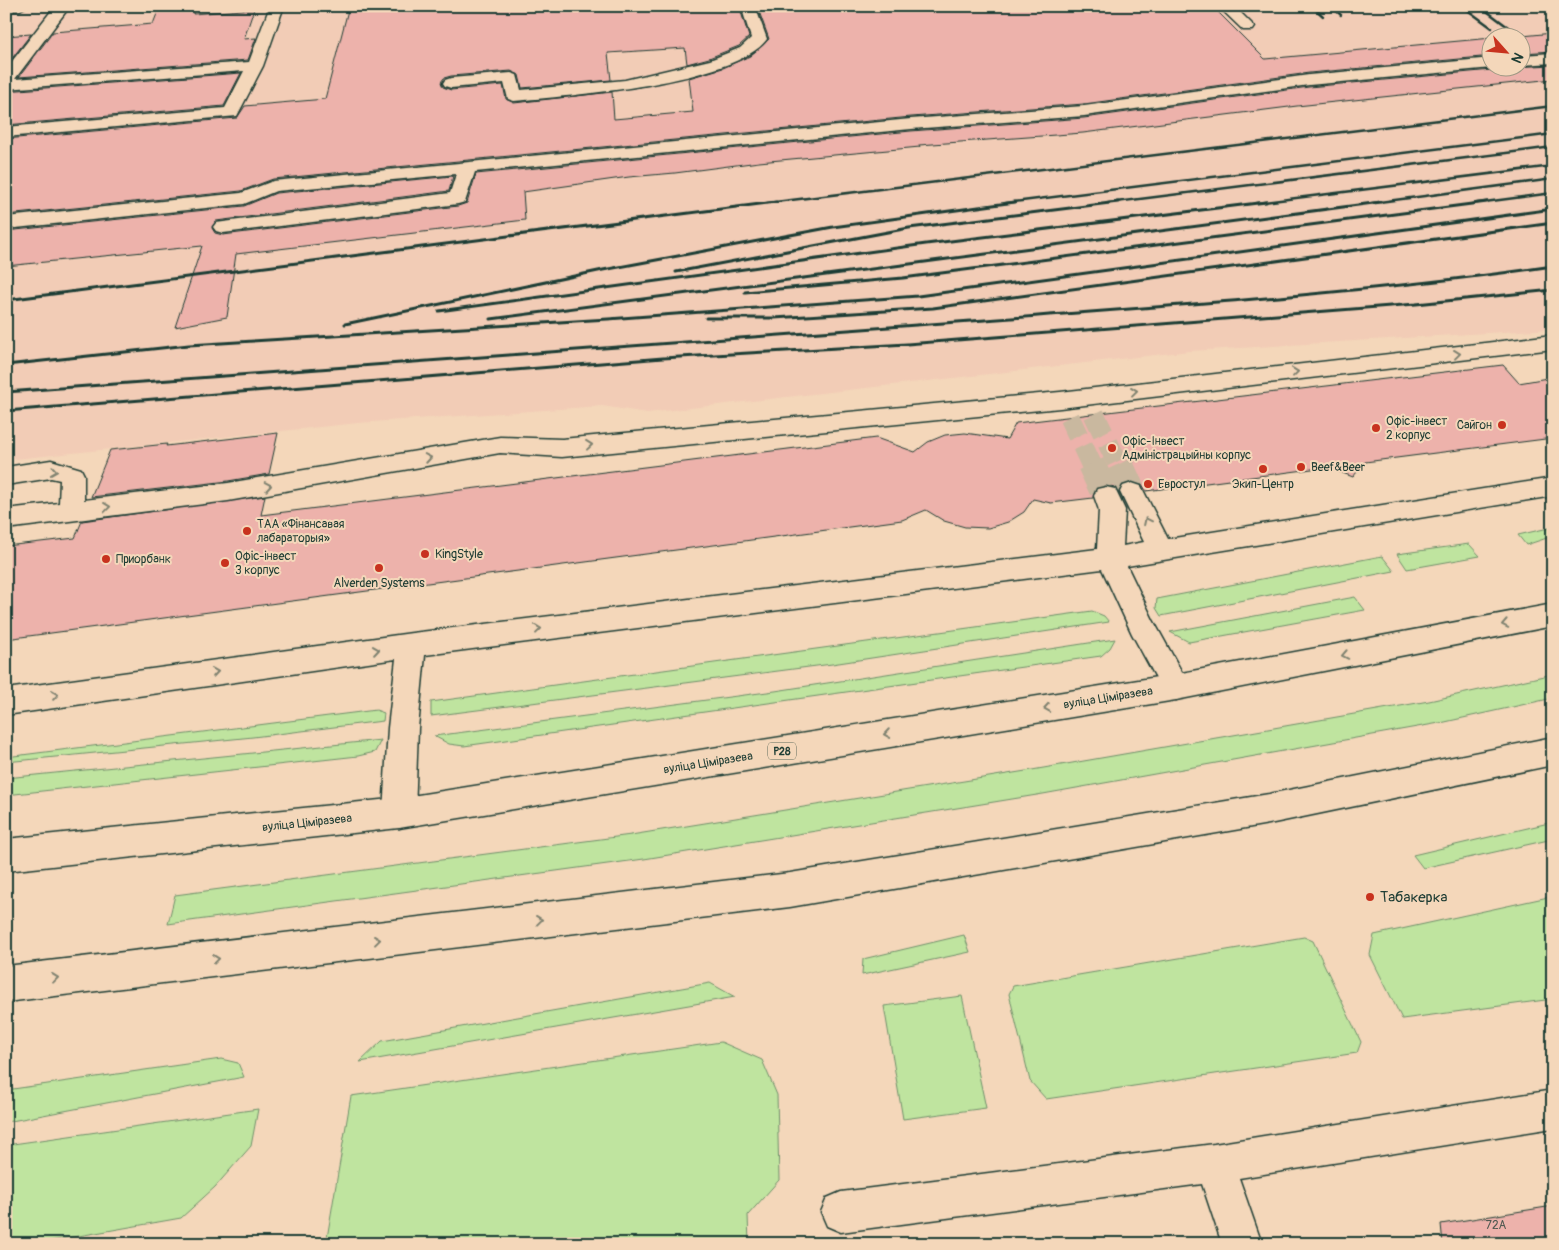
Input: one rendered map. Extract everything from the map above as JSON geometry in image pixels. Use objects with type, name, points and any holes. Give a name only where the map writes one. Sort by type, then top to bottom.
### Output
[{"type":"main road","points":[[6,7],[20,6]]},
{"type":"main road","points":[[6,80],[63,6]]},
{"type":"main road","points":[[6,132],[232,112],[255,66],[277,6]]},
{"type":"main road","points":[[451,83],[511,78],[514,96],[626,85],[715,64],[745,51],[759,39],[748,6]]},
{"type":"main road","points":[[1225,6],[1248,27]]},
{"type":"main road","points":[[1532,59],[1553,58]]},
{"type":"main road","points":[[6,223],[244,198],[273,186],[911,124],[1084,112],[1309,80],[1482,64]]},
{"type":"main road","points":[[6,84],[255,66]]},
{"type":"main road","points":[[223,226],[458,198],[467,168]]},
{"type":"main road","points":[[6,519],[228,492],[500,445],[562,448],[1064,408],[1553,342]]},
{"type":"main road","points":[[6,476],[51,469],[72,475],[72,511]]},
{"type":"main road","points":[[6,702],[412,645],[1110,558],[1553,487]]},
{"type":"main road","points":[[1132,492],[1161,550]]},
{"type":"main road","points":[[1106,496],[1112,510],[1110,558],[1142,626],[1176,687]]},
{"type":"main road","name":"вуліца Ціміразева","points":[[6,855],[399,813],[1176,687],[1553,615]]},
{"type":"main road","points":[[399,813],[403,728],[412,645]]},
{"type":"main road","points":[[6,984],[790,890],[1269,809],[1553,751]]},
{"type":"main road","points":[[841,1212],[1214,1162],[1553,1109]]},
{"type":"main road","points":[[1214,1162],[1242,1244]]},
{"type":"shaded area","points":[[6,6],[1553,6],[1553,329],[1190,351],[647,413],[602,406],[358,423],[6,460]]},
{"type":"green space","points":[[1553,527],[1553,536],[1526,545],[1518,535]]},
{"type":"green space","points":[[1469,544],[1480,556],[1407,569],[1397,554]]},
{"type":"green space","points":[[1382,556],[1394,571],[1161,616],[1156,608],[1157,599]]},
{"type":"green space","points":[[1355,597],[1365,610],[1189,642],[1170,632]]},
{"type":"green space","points":[[1092,611],[1104,616],[1109,622],[832,664],[431,716],[431,702]]},
{"type":"green space","points":[[1115,639],[1110,648],[1101,656],[464,746],[449,744],[434,736],[775,691]]},
{"type":"green space","points":[[1553,674],[1553,698],[1445,722],[1043,794],[644,859],[168,924],[175,895],[631,835],[1032,770],[1429,701]]},
{"type":"green space","points":[[376,710],[384,713],[383,721],[253,737],[6,762],[6,757]]},
{"type":"green space","points":[[381,740],[375,752],[358,756],[6,795],[6,778]]},
{"type":"green space","points":[[1553,822],[1553,839],[1423,868],[1413,855]]},
{"type":"green space","points":[[1553,896],[1553,999],[1402,1019],[1370,955],[1374,935]]},
{"type":"green space","points":[[964,935],[970,952],[862,975],[863,959]]},
{"type":"green space","points":[[1304,937],[1313,941],[1361,1042],[1357,1053],[1046,1099],[1030,1081],[1009,994],[1013,986]]},
{"type":"green space","points":[[710,983],[735,997],[360,1062],[382,1041]]},
{"type":"green space","points":[[962,996],[986,1108],[903,1119],[884,1006]]},
{"type":"green space","points":[[721,1042],[762,1060],[777,1095],[779,1180],[748,1215],[749,1244],[326,1244],[351,1096]]},
{"type":"green space","points":[[221,1059],[238,1063],[244,1077],[6,1122],[6,1090]]},
{"type":"green space","points":[[258,1109],[251,1146],[215,1187],[181,1218],[33,1244],[6,1244],[6,1145]]},
{"type":"building","points":[[160,6],[196,6],[193,14],[254,9],[244,39],[256,38],[248,60],[19,77],[53,32],[153,24]]},
{"type":"building","points":[[403,6],[739,6],[749,37],[739,46],[709,58],[687,64],[685,48],[608,53],[611,80],[522,88],[519,75],[511,71],[451,76],[444,78],[441,82],[443,87],[451,90],[503,85],[506,99],[514,103],[612,92],[614,119],[693,112],[689,78],[723,68],[750,56],[769,39],[757,6],[1201,6],[1204,9],[1214,8],[1265,59],[1482,39],[1482,57],[1309,73],[1084,104],[911,117],[273,179],[241,191],[6,215],[6,139],[237,118],[245,106],[325,99],[348,10]]},
{"type":"building","points":[[1553,33],[1553,51],[1532,52],[1532,35]]},
{"type":"building","points":[[31,34],[6,66],[6,36]]},
{"type":"building","points":[[1553,65],[1553,79],[1297,106],[1083,133],[919,145],[920,147],[759,162],[629,177],[523,192],[525,220],[236,254],[227,317],[175,327],[202,246],[6,266],[6,231],[244,206],[276,193],[453,176],[449,191],[216,221],[212,228],[215,233],[223,235],[458,206],[467,203],[476,174],[911,131],[1084,118],[1309,87],[1482,71],[1482,78],[1532,78],[1532,66]]},
{"type":"building","points":[[241,73],[224,106],[6,125],[6,91]]},
{"type":"building","points":[[1503,365],[1519,383],[1553,377],[1553,438],[1365,462],[1353,477],[1327,467],[1146,491],[1142,484],[1133,481],[1122,484],[1118,492],[1115,487],[1106,485],[1095,488],[1093,498],[1051,503],[1033,499],[1024,512],[1008,522],[988,528],[965,527],[944,521],[926,510],[902,520],[6,639],[6,546],[75,538],[82,521],[265,496],[261,515],[876,438],[915,452],[928,442],[945,435],[965,433],[1007,439],[1016,423]]},
{"type":"building","points":[[278,433],[269,474],[228,481],[91,497],[110,450],[167,444],[166,446]]},
{"type":"building","points":[[1553,1206],[1553,1244],[1443,1244],[1441,1224]]},
{"type":"tunnel","points":[[1094,414],[1119,466]]},
{"type":"tunnel","points":[[1069,417],[1092,466]]},
{"type":"tunnel","points":[[1091,464],[1106,496]]},
{"type":"tunnel","points":[[1119,464],[1132,492]]},
{"type":"railway","points":[[1312,6],[1323,16]]},
{"type":"railway","points":[[1331,6],[1341,15]]},
{"type":"railway","points":[[1462,6],[1492,28]]},
{"type":"railway","points":[[1480,6],[1508,27]]},
{"type":"railway","points":[[767,203],[1553,106]]},
{"type":"railway","points":[[1006,203],[1553,134]]},
{"type":"railway","points":[[1108,203],[1553,147]]},
{"type":"railway","points":[[1256,203],[1553,166]]},
{"type":"railway","points":[[1372,203],[1553,179]]},
{"type":"railway","points":[[1477,203],[1553,193]]},
{"type":"railway","points":[[6,300],[776,202]]},
{"type":"railway","points":[[345,324],[603,270],[833,227],[1015,202]]},
{"type":"railway","points":[[676,272],[909,228],[1118,202]]},
{"type":"railway","points":[[439,311],[926,244],[1266,202]]},
{"type":"railway","points":[[491,319],[1381,202]]},
{"type":"railway","points":[[745,292],[903,278],[1487,202]]},
{"type":"railway","points":[[6,365],[189,345],[608,319],[918,296],[1553,209]]},
{"type":"railway","points":[[706,318],[774,318],[933,308],[1553,223]]},
{"type":"railway","points":[[6,392],[1190,304],[1335,292],[1553,266]]},
{"type":"railway","points":[[6,411],[663,358],[907,344],[1416,304],[1553,290]]},
{"type":"place","name":"Сайгон","points":[[1502,425]]},
{"type":"place","name":"Офіс-інвест 2 корпус","points":[[1376,428]]},
{"type":"place","name":"Офіс-Інвест Адміністрацыйны корпус","points":[[1112,448]]},
{"type":"place","name":"Beef&Beer","points":[[1301,467]]},
{"type":"place","name":"Экип-Центр","points":[[1263,469]]},
{"type":"place","name":"Евростул","points":[[1148,484]]},
{"type":"place","name":"ТАА «Фінансавая лабараторыя»","points":[[247,531]]},
{"type":"place","name":"KingStyle","points":[[425,554]]},
{"type":"place","name":"Приорбанк","points":[[106,559]]},
{"type":"place","name":"Офіс-інвест 3 корпус","points":[[225,563]]},
{"type":"place","name":"Alverden Systems","points":[[379,568]]},
{"type":"place","name":"Табакерка","points":[[1370,897]]}]
